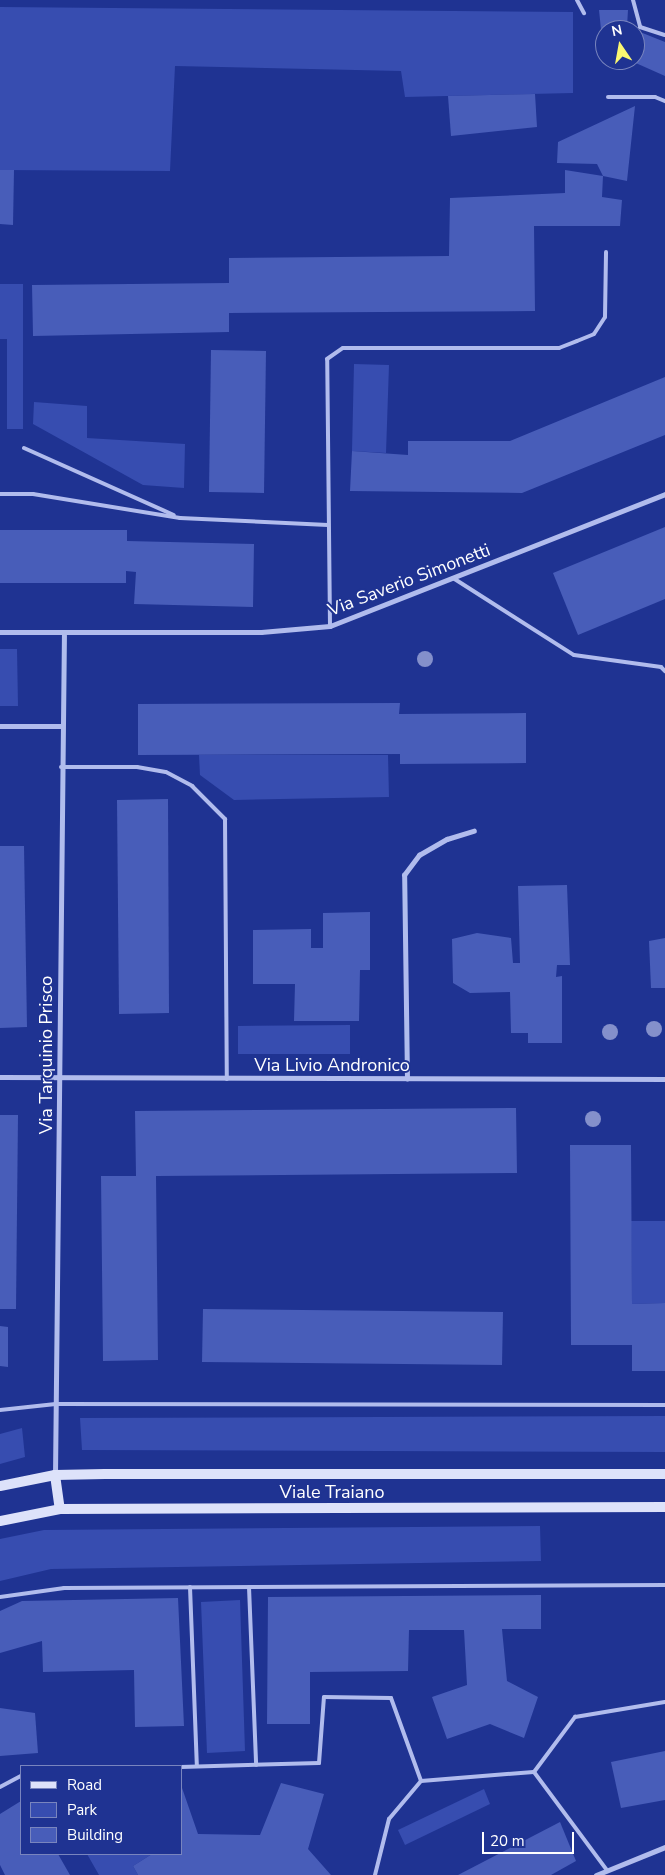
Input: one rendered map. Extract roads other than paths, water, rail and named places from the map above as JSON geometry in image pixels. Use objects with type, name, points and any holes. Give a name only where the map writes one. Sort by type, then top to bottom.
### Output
[{"type":"main road","name":"Viale Traiano","points":[[0,1486],[55,1475],[330,1471],[665,1474]]},
{"type":"main road","points":[[55,1475],[60,1509]]},
{"type":"main road","name":"Viale Traiano","points":[[0,1522],[60,1509],[665,1507]]},
{"type":"street","name":"Via Saverio Simonetti","points":[[0,632],[64,634],[261,632],[330,626],[665,494]]},
{"type":"street","name":"Via Tarquinio Prisco","points":[[55,1475],[60,1077],[61,767],[64,634]]},
{"type":"street","points":[[0,726],[62,726]]},
{"type":"street","points":[[407,1078],[404,875],[419,855],[447,839],[474,830]]},
{"type":"street","name":"Via Livio Andronico","points":[[0,1077],[665,1079]]},
{"type":"street","points":[[596,1875],[606,1869],[665,1847]]},
{"type":"lane","points":[[577,0],[584,13]]},
{"type":"lane","points":[[633,0],[640,27],[665,35]]},
{"type":"lane","points":[[608,97],[655,97],[665,101]]},
{"type":"lane","points":[[330,626],[325,367],[332,353],[343,348],[559,348],[594,334],[605,317],[606,252]]},
{"type":"lane","points":[[24,448],[180,518]]},
{"type":"lane","points":[[0,494],[33,494],[180,518],[328,525]]},
{"type":"lane","points":[[453,578],[574,655],[661,666],[665,671]]},
{"type":"lane","points":[[61,767],[137,767],[166,772],[192,786],[225,819],[227,1079]]},
{"type":"lane","points":[[0,1410],[56,1404],[665,1405]]},
{"type":"lane","points":[[0,1597],[64,1588],[665,1585]]},
{"type":"lane","points":[[190,1587],[197,1766]]},
{"type":"lane","points":[[250,1587],[256,1765]]},
{"type":"lane","points":[[182,1767],[319,1763],[324,1696],[391,1698],[421,1781]]},
{"type":"lane","points":[[375,1875],[389,1819],[421,1781],[534,1772],[575,1717],[665,1702]]},
{"type":"lane","points":[[534,1772],[606,1869]]},
{"type":"lane","points":[[0,1787],[20,1777]]}]
